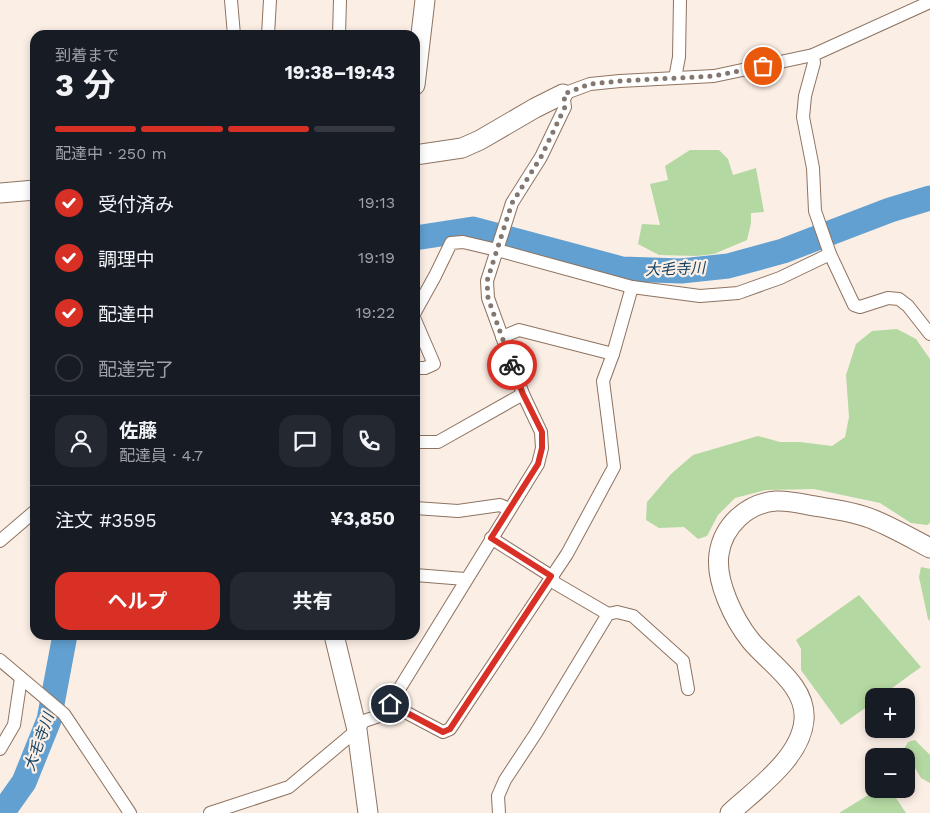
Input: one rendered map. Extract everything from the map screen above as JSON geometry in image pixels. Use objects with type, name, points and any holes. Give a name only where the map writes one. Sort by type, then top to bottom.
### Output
[{"type":"street","points":[[231,0],[234,30]]},
{"type":"street","points":[[268,30],[270,0]]},
{"type":"street","points":[[339,30],[340,0]]},
{"type":"street","points":[[420,42],[425,0]]},
{"type":"street","points":[[675,78],[679,57],[680,0]]},
{"type":"street","points":[[420,154],[462,148],[564,94],[590,84],[714,76],[813,54],[930,2]]},
{"type":"street","points":[[813,54],[814,63],[805,96],[803,117],[813,168],[815,211],[829,252],[854,305],[860,306],[888,298],[899,298],[908,306],[930,334]]},
{"type":"street","points":[[210,813],[289,786],[357,730],[364,721],[378,716],[390,704],[465,579],[538,464],[542,448],[542,432],[523,394],[502,337],[488,298],[487,281],[512,203],[541,157],[565,107],[564,94]]},
{"type":"street","points":[[0,193],[30,190]]},
{"type":"street","points":[[420,303],[451,242],[498,245],[632,287],[700,296],[738,293],[780,278],[829,252]]},
{"type":"street","points":[[390,704],[443,732],[450,729],[567,554],[614,467],[603,381],[613,354],[632,287]]},
{"type":"street","points":[[502,337],[519,330],[613,354]]},
{"type":"street","points":[[420,332],[434,364],[420,368]]},
{"type":"street","points":[[420,442],[438,442],[523,394]]},
{"type":"street","points":[[730,813],[776,771],[791,753],[800,737],[804,720],[803,706],[798,694],[788,680],[750,641],[723,590],[719,572],[719,554],[724,536],[731,525],[743,514],[758,505],[776,501],[796,503],[839,510],[871,518],[930,548]]},
{"type":"street","points":[[420,508],[458,511],[500,505],[509,509]]},
{"type":"street","points":[[0,540],[30,515]]},
{"type":"street","points":[[491,538],[551,576],[555,583],[608,614],[617,612],[633,616],[683,661],[688,690]]},
{"type":"street","points":[[420,575],[465,579]]},
{"type":"street","points":[[499,813],[498,796],[505,780],[608,614]]},
{"type":"street","points":[[335,640],[357,730],[368,813]]},
{"type":"street","points":[[0,660],[64,714],[130,813]]},
{"type":"street","points":[[0,750],[14,725],[25,681]]},
{"type":"green space","points":[[690,150],[719,150],[728,159],[733,175],[756,168],[764,212],[751,213],[747,240],[714,254],[696,256],[659,255],[638,244],[642,224],[660,225],[650,184],[668,180],[665,166]]},
{"type":"green space","points":[[897,329],[916,339],[930,359],[930,523],[927,525],[911,523],[880,503],[814,489],[766,490],[735,498],[718,515],[707,536],[698,539],[684,527],[659,528],[646,520],[647,502],[671,474],[693,455],[758,436],[780,442],[800,442],[832,446],[845,437],[849,417],[846,375],[856,344],[872,331]]},
{"type":"green space","points":[[921,567],[930,569],[930,621],[919,577]]},
{"type":"green space","points":[[859,595],[921,667],[892,688],[865,688],[865,708],[841,725],[801,670],[801,649],[796,640]]},
{"type":"green space","points":[[915,740],[930,755],[930,783],[921,778],[915,768],[915,748],[905,748],[908,742]]},
{"type":"green space","points":[[865,797],[896,798],[906,813],[839,813]]},
{"type":"waterway","name":"大毛寺川","points":[[420,237],[473,229],[622,269],[681,271],[728,266],[783,251],[890,210],[930,198]]},
{"type":"waterway","name":"大毛寺川","points":[[2,813],[24,782],[49,720],[64,640]]},
{"type":"way so far","points":[[512,365],[488,298],[487,281],[512,203],[541,157],[565,107],[564,94],[590,84],[714,76],[763,66]]},
{"type":"route","points":[[390,704],[443,732],[450,729],[551,576],[491,538],[538,464],[542,448],[542,432],[523,394],[512,365]]}]
